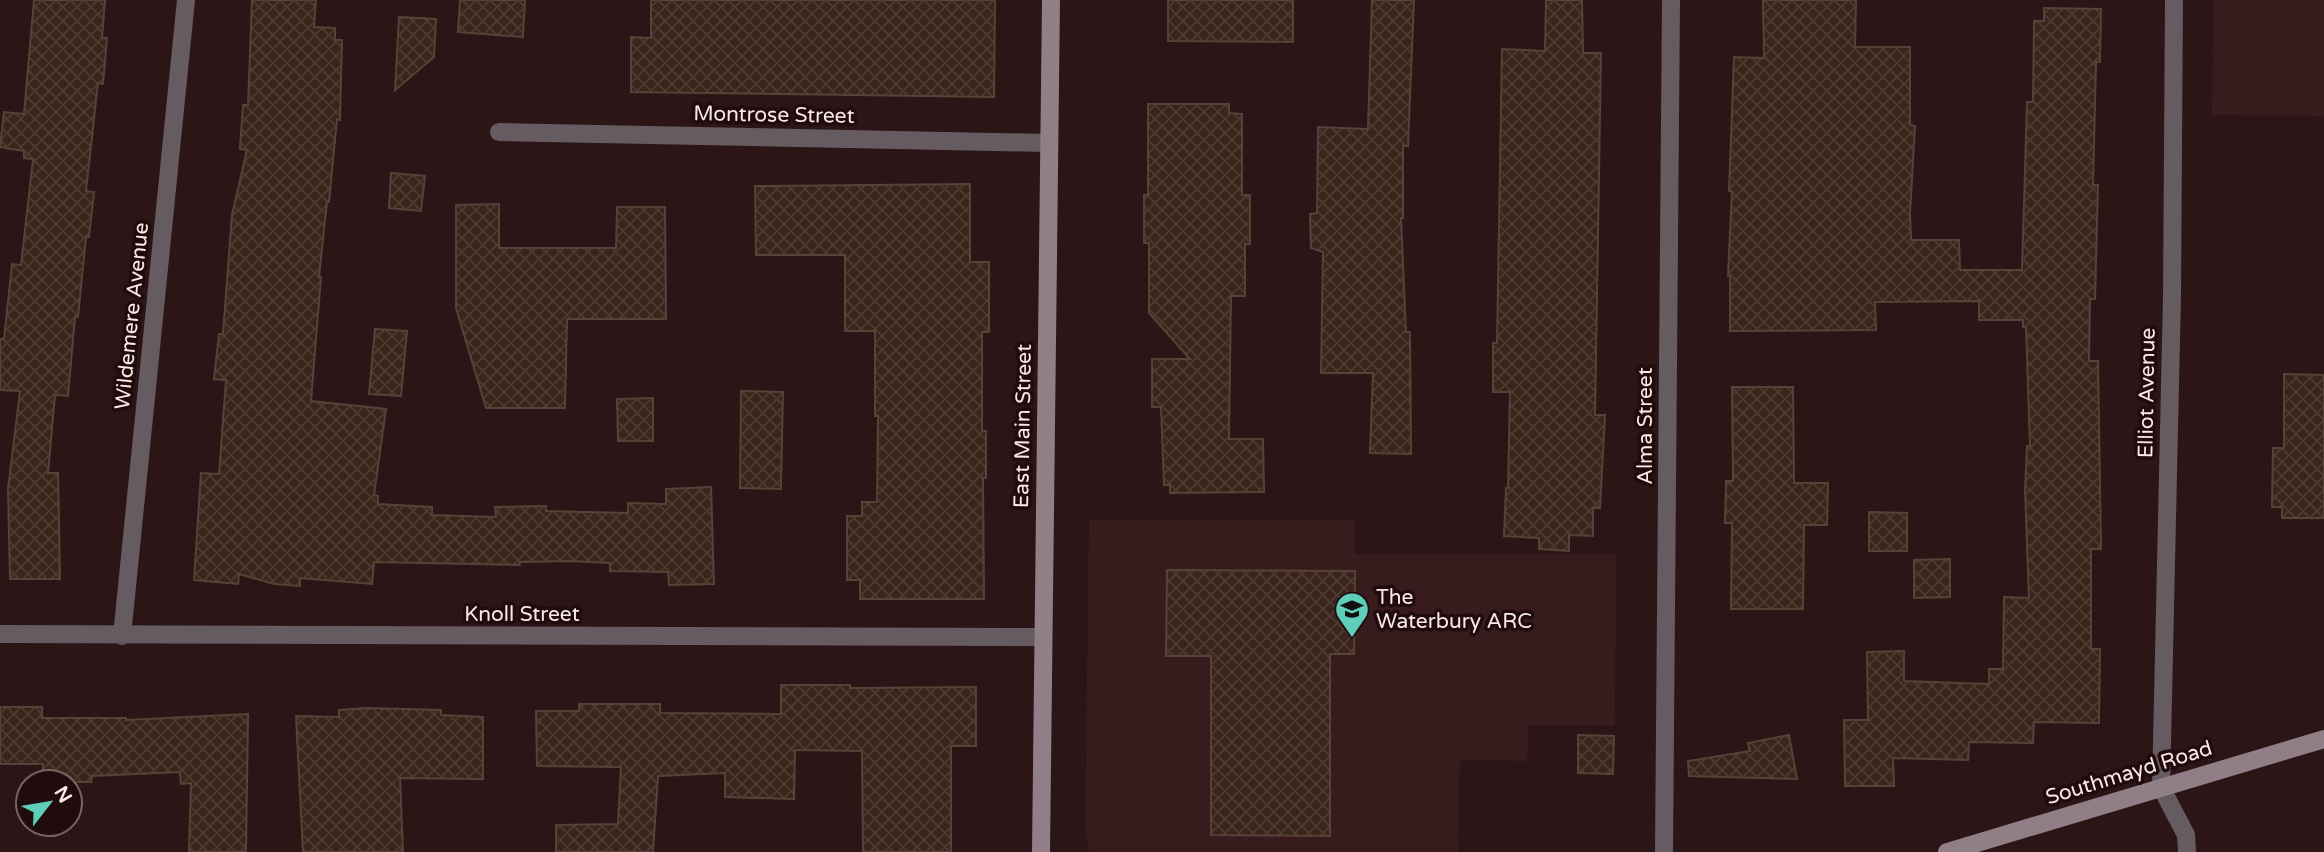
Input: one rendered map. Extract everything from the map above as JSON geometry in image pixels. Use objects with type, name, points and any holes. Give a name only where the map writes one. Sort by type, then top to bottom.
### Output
[{"type":"main road","name":"East Main Street","points":[[1041,852],[1051,0]]},
{"type":"main road","name":"Southmayd Road","points":[[1947,852],[2324,739]]},
{"type":"street","name":"Wildemere Avenue","points":[[122,636],[186,0]]},
{"type":"street","name":"Alma Street","points":[[1664,852],[1671,0]]},
{"type":"street","name":"Elliot Avenue","points":[[2161,788],[2171,310],[2174,0]]},
{"type":"street","name":"Montrose Street","points":[[499,132],[1049,143]]},
{"type":"street","name":"Knoll Street","points":[[0,634],[1043,637]]},
{"type":"street","points":[[2161,788],[2186,835],[2187,852]]},
{"type":"shaded area","points":[[2213,0],[2324,0],[2324,116],[2212,115]]},
{"type":"shaded area","name":"The Waterbury ARC","points":[[1089,520],[1355,520],[1355,554],[1616,554],[1615,725],[1529,725],[1527,761],[1460,760],[1458,852],[1089,852],[1085,829]]},
{"type":"building","points":[[34,0],[105,0],[102,38],[107,38],[103,84],[98,83],[86,191],[94,192],[89,237],[86,237],[78,317],[75,317],[68,396],[55,395],[48,473],[58,473],[60,579],[10,579],[8,489],[20,391],[0,390],[0,339],[4,339],[12,264],[21,265],[33,159],[24,158],[24,151],[0,147],[4,112],[24,114]]},
{"type":"building","points":[[252,0],[316,0],[314,27],[335,28],[335,40],[342,40],[340,120],[337,119],[319,277],[311,401],[386,409],[374,495],[378,496],[378,504],[432,507],[432,515],[496,517],[495,507],[546,506],[546,511],[628,513],[628,503],[666,504],[666,489],[711,487],[714,584],[669,585],[668,572],[610,571],[610,563],[570,561],[519,562],[520,565],[374,562],[372,584],[300,578],[300,586],[274,584],[239,574],[238,584],[194,580],[201,473],[219,474],[226,380],[214,379],[219,334],[223,334],[232,215],[247,150],[240,149],[243,105],[248,105]]},
{"type":"building","points":[[460,0],[525,0],[523,37],[458,32]]},
{"type":"building","points":[[651,0],[995,0],[994,97],[631,92],[631,37],[651,38]]},
{"type":"building","points":[[1168,0],[1293,0],[1293,42],[1168,41]]},
{"type":"building","points":[[1372,0],[1414,0],[1408,146],[1403,146],[1401,218],[1406,332],[1410,332],[1411,454],[1370,453],[1373,373],[1321,373],[1323,252],[1311,248],[1310,214],[1317,213],[1318,127],[1368,129]]},
{"type":"building","points":[[1546,0],[1582,0],[1583,53],[1601,53],[1595,415],[1605,415],[1600,508],[1593,508],[1593,536],[1569,535],[1569,551],[1539,549],[1539,538],[1504,536],[1510,392],[1493,392],[1493,343],[1497,343],[1502,49],[1545,51]]},
{"type":"building","points":[[1763,0],[1856,0],[1855,47],[1910,47],[1910,125],[1915,126],[1911,240],[1959,240],[1960,270],[2022,270],[2027,102],[2033,102],[2034,21],[2044,21],[2044,8],[2101,9],[2100,62],[2096,62],[2093,185],[2098,185],[2095,299],[2090,299],[2089,361],[2098,361],[2101,549],[2091,549],[2091,649],[2100,649],[2099,723],[2034,722],[2033,743],[1969,742],[1968,760],[1893,758],[1894,786],[1845,786],[1844,720],[1868,720],[1867,652],[1904,651],[1904,681],[1989,684],[1989,669],[2003,669],[2004,597],[2029,598],[2025,490],[2027,446],[2030,446],[2026,327],[2023,327],[2023,320],[1979,320],[1979,301],[1875,302],[1876,330],[1730,331],[1728,276],[1732,191],[1729,191],[1734,57],[1764,58]]},
{"type":"building","points":[[399,17],[436,19],[434,57],[395,90]]},
{"type":"building","points":[[1148,104],[1229,104],[1229,113],[1242,114],[1242,195],[1250,195],[1250,244],[1245,244],[1245,296],[1231,296],[1229,439],[1263,439],[1264,492],[1170,493],[1170,485],[1164,485],[1161,407],[1152,407],[1152,359],[1190,359],[1149,313],[1149,243],[1144,243],[1144,195],[1148,195]]},
{"type":"building","points":[[391,173],[425,176],[421,211],[389,208]]},
{"type":"building","points":[[970,184],[970,262],[989,262],[989,332],[982,332],[982,431],[986,431],[986,478],[983,478],[984,599],[860,599],[860,580],[847,580],[847,516],[862,516],[862,502],[877,502],[875,331],[845,331],[845,255],[756,255],[755,186]]},
{"type":"building","points":[[499,204],[499,248],[616,248],[617,207],[665,207],[666,319],[567,319],[565,408],[486,408],[456,308],[456,205]]},
{"type":"building","points":[[375,329],[407,331],[401,396],[369,394]]},
{"type":"building","points":[[2284,374],[2324,375],[2324,518],[2282,518],[2282,507],[2272,507],[2273,448],[2284,448]]},
{"type":"building","points":[[1732,387],[1793,387],[1794,483],[1828,483],[1827,525],[1804,525],[1803,609],[1731,609],[1732,523],[1725,523],[1726,481],[1733,481]]},
{"type":"building","points":[[741,391],[783,392],[781,489],[740,488]]},
{"type":"building","points":[[653,398],[653,441],[618,441],[617,399]]},
{"type":"building","points":[[1869,512],[1907,513],[1907,551],[1869,551]]},
{"type":"building","points":[[1950,559],[1950,597],[1914,598],[1914,560]]},
{"type":"building","points":[[1167,570],[1355,571],[1354,654],[1330,654],[1330,836],[1211,835],[1211,656],[1166,656]]},
{"type":"building","points":[[781,685],[850,685],[850,688],[976,687],[976,746],[951,746],[951,852],[863,852],[862,751],[795,750],[794,799],[725,797],[725,773],[658,776],[653,852],[556,852],[556,825],[618,824],[621,767],[537,766],[536,711],[579,711],[579,704],[660,704],[660,713],[781,714]]},
{"type":"building","points":[[0,707],[42,707],[42,718],[126,720],[248,714],[246,852],[189,852],[191,783],[181,784],[180,772],[92,776],[91,782],[84,782],[84,768],[0,764]]},
{"type":"building","points":[[339,710],[441,710],[441,715],[483,717],[483,779],[400,778],[403,852],[303,852],[296,716],[339,717]]},
{"type":"building","points":[[1578,735],[1614,736],[1613,774],[1578,773]]},
{"type":"building","points":[[1789,735],[1797,779],[1689,776],[1688,761],[1750,751],[1748,743]]},
{"type":"place","name":"The Waterbury ARC","points":[[1352,639]]}]
